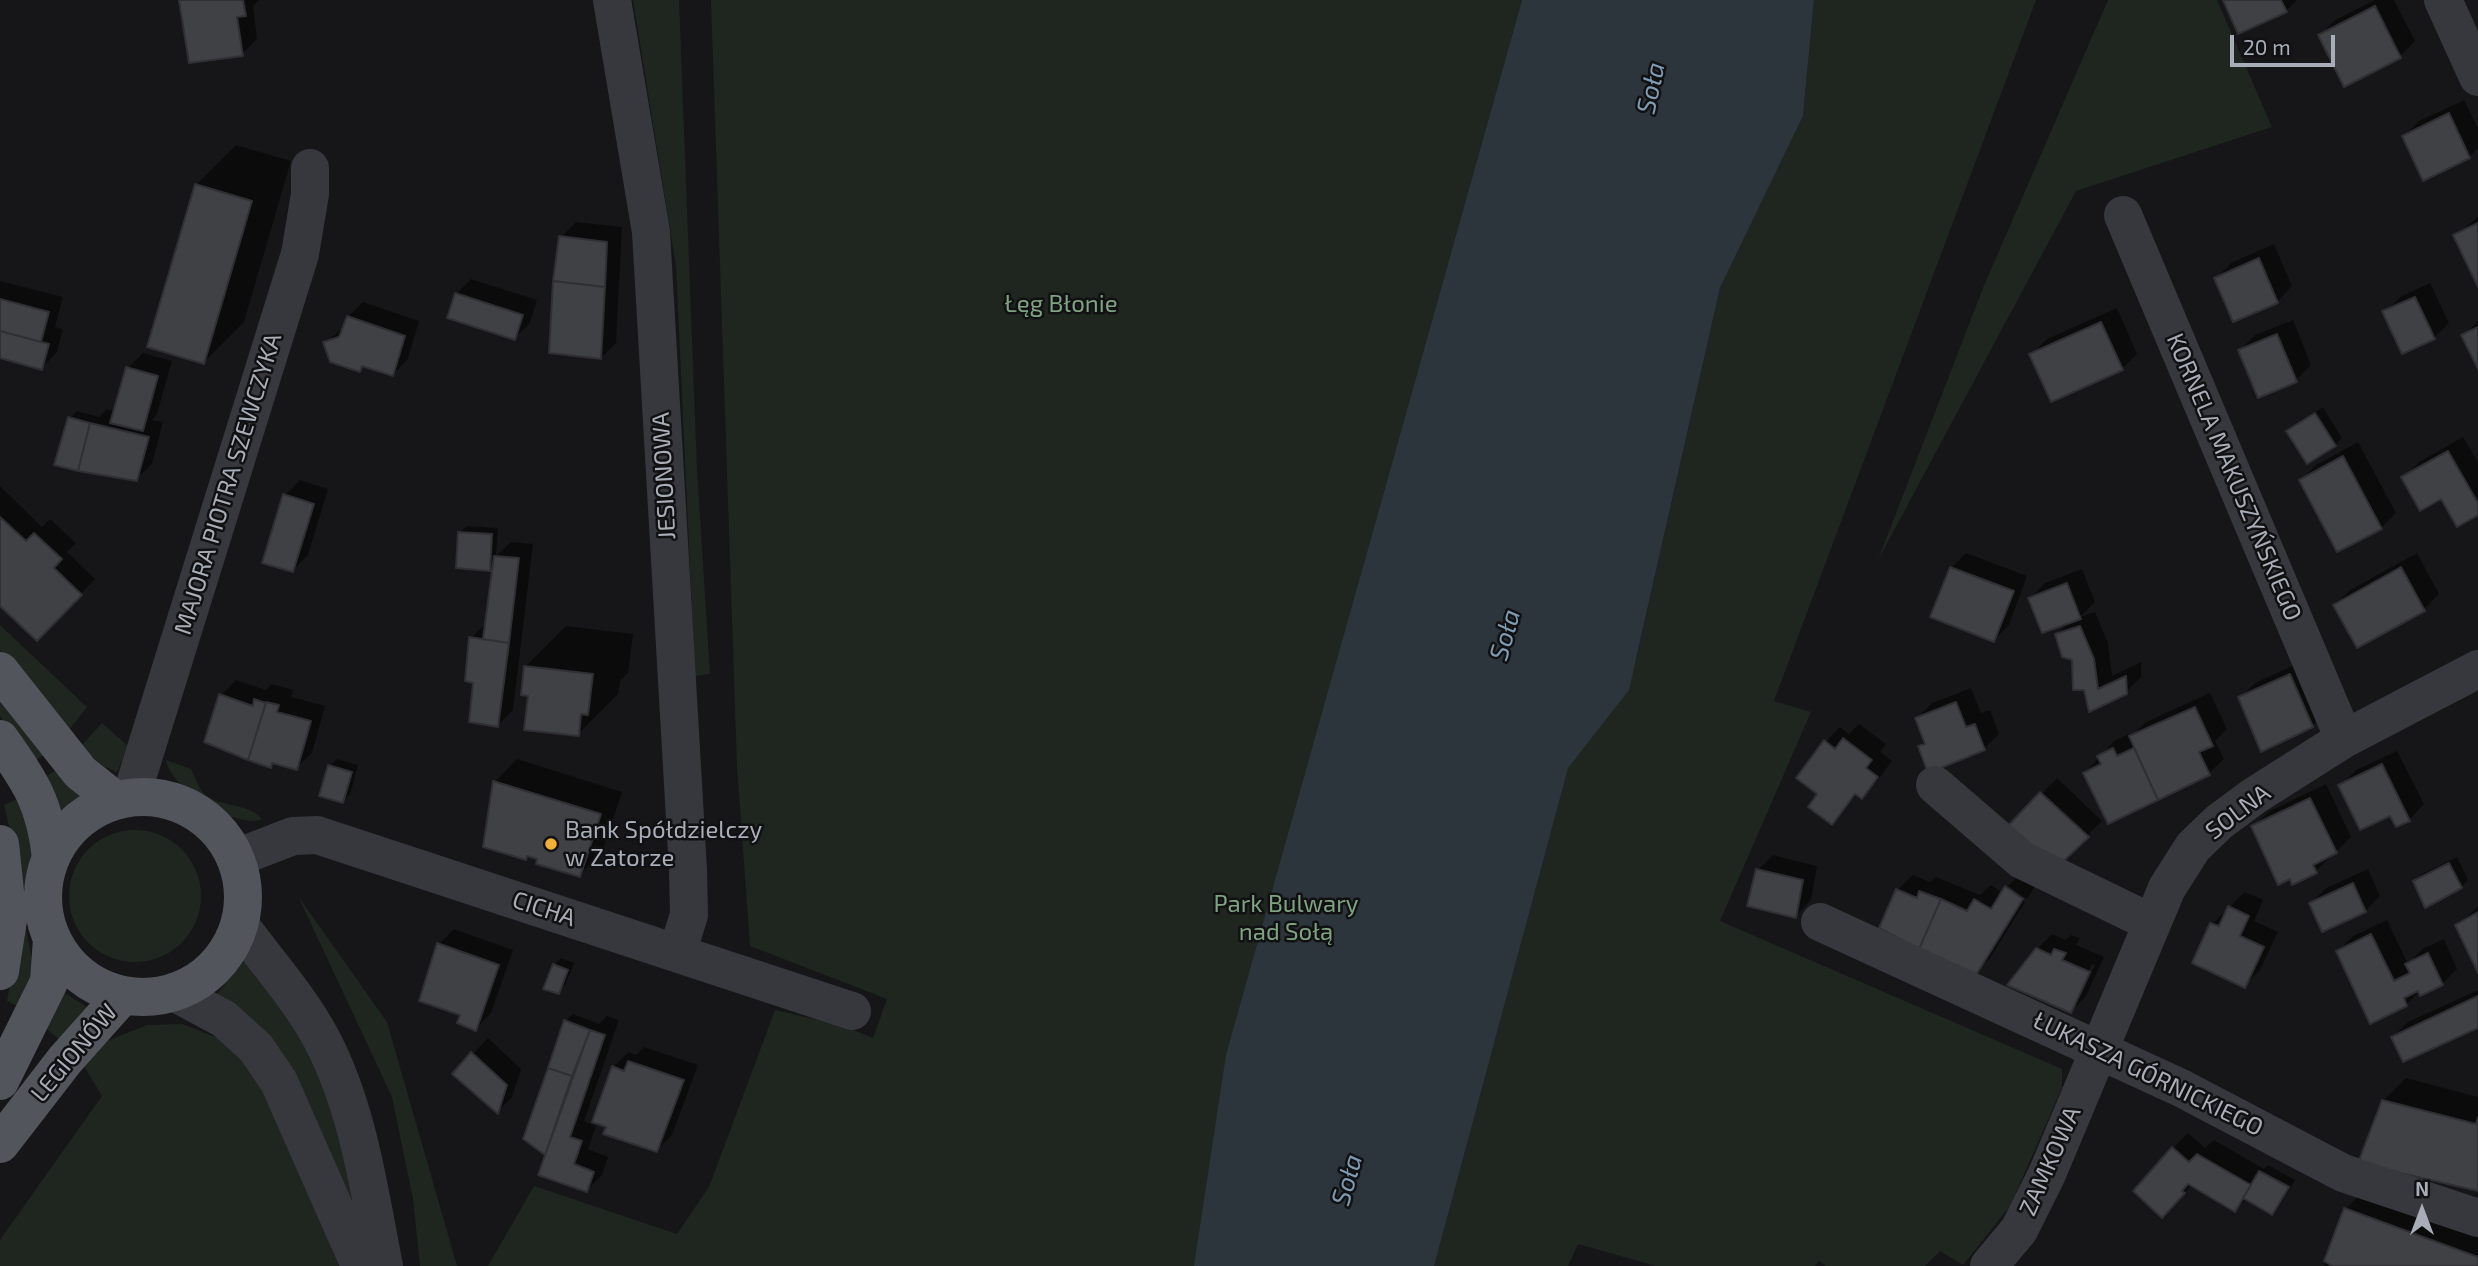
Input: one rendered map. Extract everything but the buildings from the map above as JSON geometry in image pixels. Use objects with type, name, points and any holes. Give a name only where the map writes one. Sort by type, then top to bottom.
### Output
[{"type":"main road","points":[[0,671],[80,772],[127,798]]},
{"type":"main road","points":[[0,739],[29,779],[46,818],[51,857]]},
{"type":"main road","points":[[127,798],[163,799],[193,810],[219,830],[236,858],[244,891],[240,925],[228,952],[207,974],[174,992],[156,996],[123,995],[83,977],[65,960],[52,939],[44,903],[44,884],[51,857],[66,832],[88,813],[127,798]]},
{"type":"main road","points":[[0,844],[8,920],[0,971]]},
{"type":"main road","name":"LEGIONÓW","points":[[0,1081],[49,982],[52,939]]},
{"type":"main road","name":"LEGIONÓW","points":[[0,1144],[65,1060],[123,995]]},
{"type":"street","name":"JESIONOWA","points":[[612,0],[651,232],[688,870],[689,915],[677,953]]},
{"type":"street","points":[[2443,0],[2478,77]]},
{"type":"street","name":"MAJORA PIOTRA SZEWCZYKA","points":[[127,798],[135,784],[300,254],[310,194],[310,168]]},
{"type":"street","name":"KORNELA MAKUSZYŃSKIEGO","points":[[2123,215],[2344,739]]},
{"type":"street","name":"SOLNA","points":[[2098,1048],[2167,888],[2193,848],[2219,822],[2344,739],[2478,669]]},
{"type":"street","points":[[1936,785],[2022,860],[2152,923]]},
{"type":"street","name":"CICHA","points":[[236,858],[293,836],[317,835],[852,1011]]},
{"type":"street","name":"ŁUKASZA GÓRNICKIEGO","points":[[1820,922],[2182,1088],[2343,1173],[2478,1218]]},
{"type":"street","points":[[240,925],[306,1012],[331,1060],[358,1140],[384,1266]]},
{"type":"street","points":[[174,992],[224,1019],[256,1048],[271,1071],[360,1266]]},
{"type":"street","name":"ZAMKOWA","points":[[1989,1266],[2019,1230],[2047,1174],[2098,1048]]},
{"type":"green space","points":[[633,0],[679,0],[697,470],[710,674],[695,676],[676,266]]},
{"type":"green space","points":[[711,0],[1522,0],[1360,578],[1636,660],[1720,288],[1803,116],[1814,0],[2036,0],[1774,701],[1811,712],[1720,921],[2062,1069],[2062,1088],[2010,1206],[1963,1265],[1940,1251],[1925,1266],[1826,1266],[1819,1261],[1815,1266],[1656,1266],[1578,1244],[1568,1266],[488,1266],[534,1186],[677,1234],[709,1187],[775,1010],[844,1026],[873,1038],[887,999],[750,946],[737,766]]},
{"type":"green space","points":[[2108,0],[2217,0],[2272,127],[2076,191],[1878,560],[1983,288]]},
{"type":"green space","points":[[0,625],[87,707],[65,735],[0,650]]},
{"type":"green space","points":[[0,692],[45,754],[32,763],[0,716]]},
{"type":"green space","points":[[102,723],[128,746],[117,772],[105,767],[80,747]]},
{"type":"green space","points":[[166,760],[191,769],[201,790],[207,796],[256,813],[262,819],[250,821],[236,818],[206,804],[179,783]]},
{"type":"green space","points":[[59,769],[87,798],[59,818],[44,777]]},
{"type":"green space","points":[[26,795],[33,855],[24,888],[23,914],[32,960],[31,982],[23,1009],[7,1001],[17,903],[10,829],[4,805]]},
{"type":"green space","points":[[135,830],[160,835],[181,850],[196,871],[201,896],[196,921],[181,942],[160,957],[135,962],[110,957],[89,942],[74,921],[69,896],[74,871],[89,850],[110,835]]},
{"type":"green space","points":[[298,896],[387,1022],[457,1266],[420,1266],[413,1199],[392,1097]]},
{"type":"green space","points":[[249,955],[335,1096],[366,1226],[217,994]]},
{"type":"green space","points":[[62,991],[90,1009],[62,1042],[43,1026]]},
{"type":"green space","points":[[182,1024],[226,1041],[260,1081],[339,1266],[0,1266],[0,1240],[102,1096],[84,1066],[107,1041],[147,1025]]},
{"type":"water","name":"Soła","points":[[1522,0],[1814,0],[1803,116],[1720,288],[1629,690],[1568,768],[1434,1266],[1194,1266],[1226,1055]]},
{"type":"place","name":"Bank Spółdzielczy w Zatorze","points":[[551,844]]},
{"type":"park label","name":"Łęg Błonie","points":[[1061,304]]},
{"type":"park label","name":"Park Bulwary nad Sołą","points":[[1286,918]]}]
